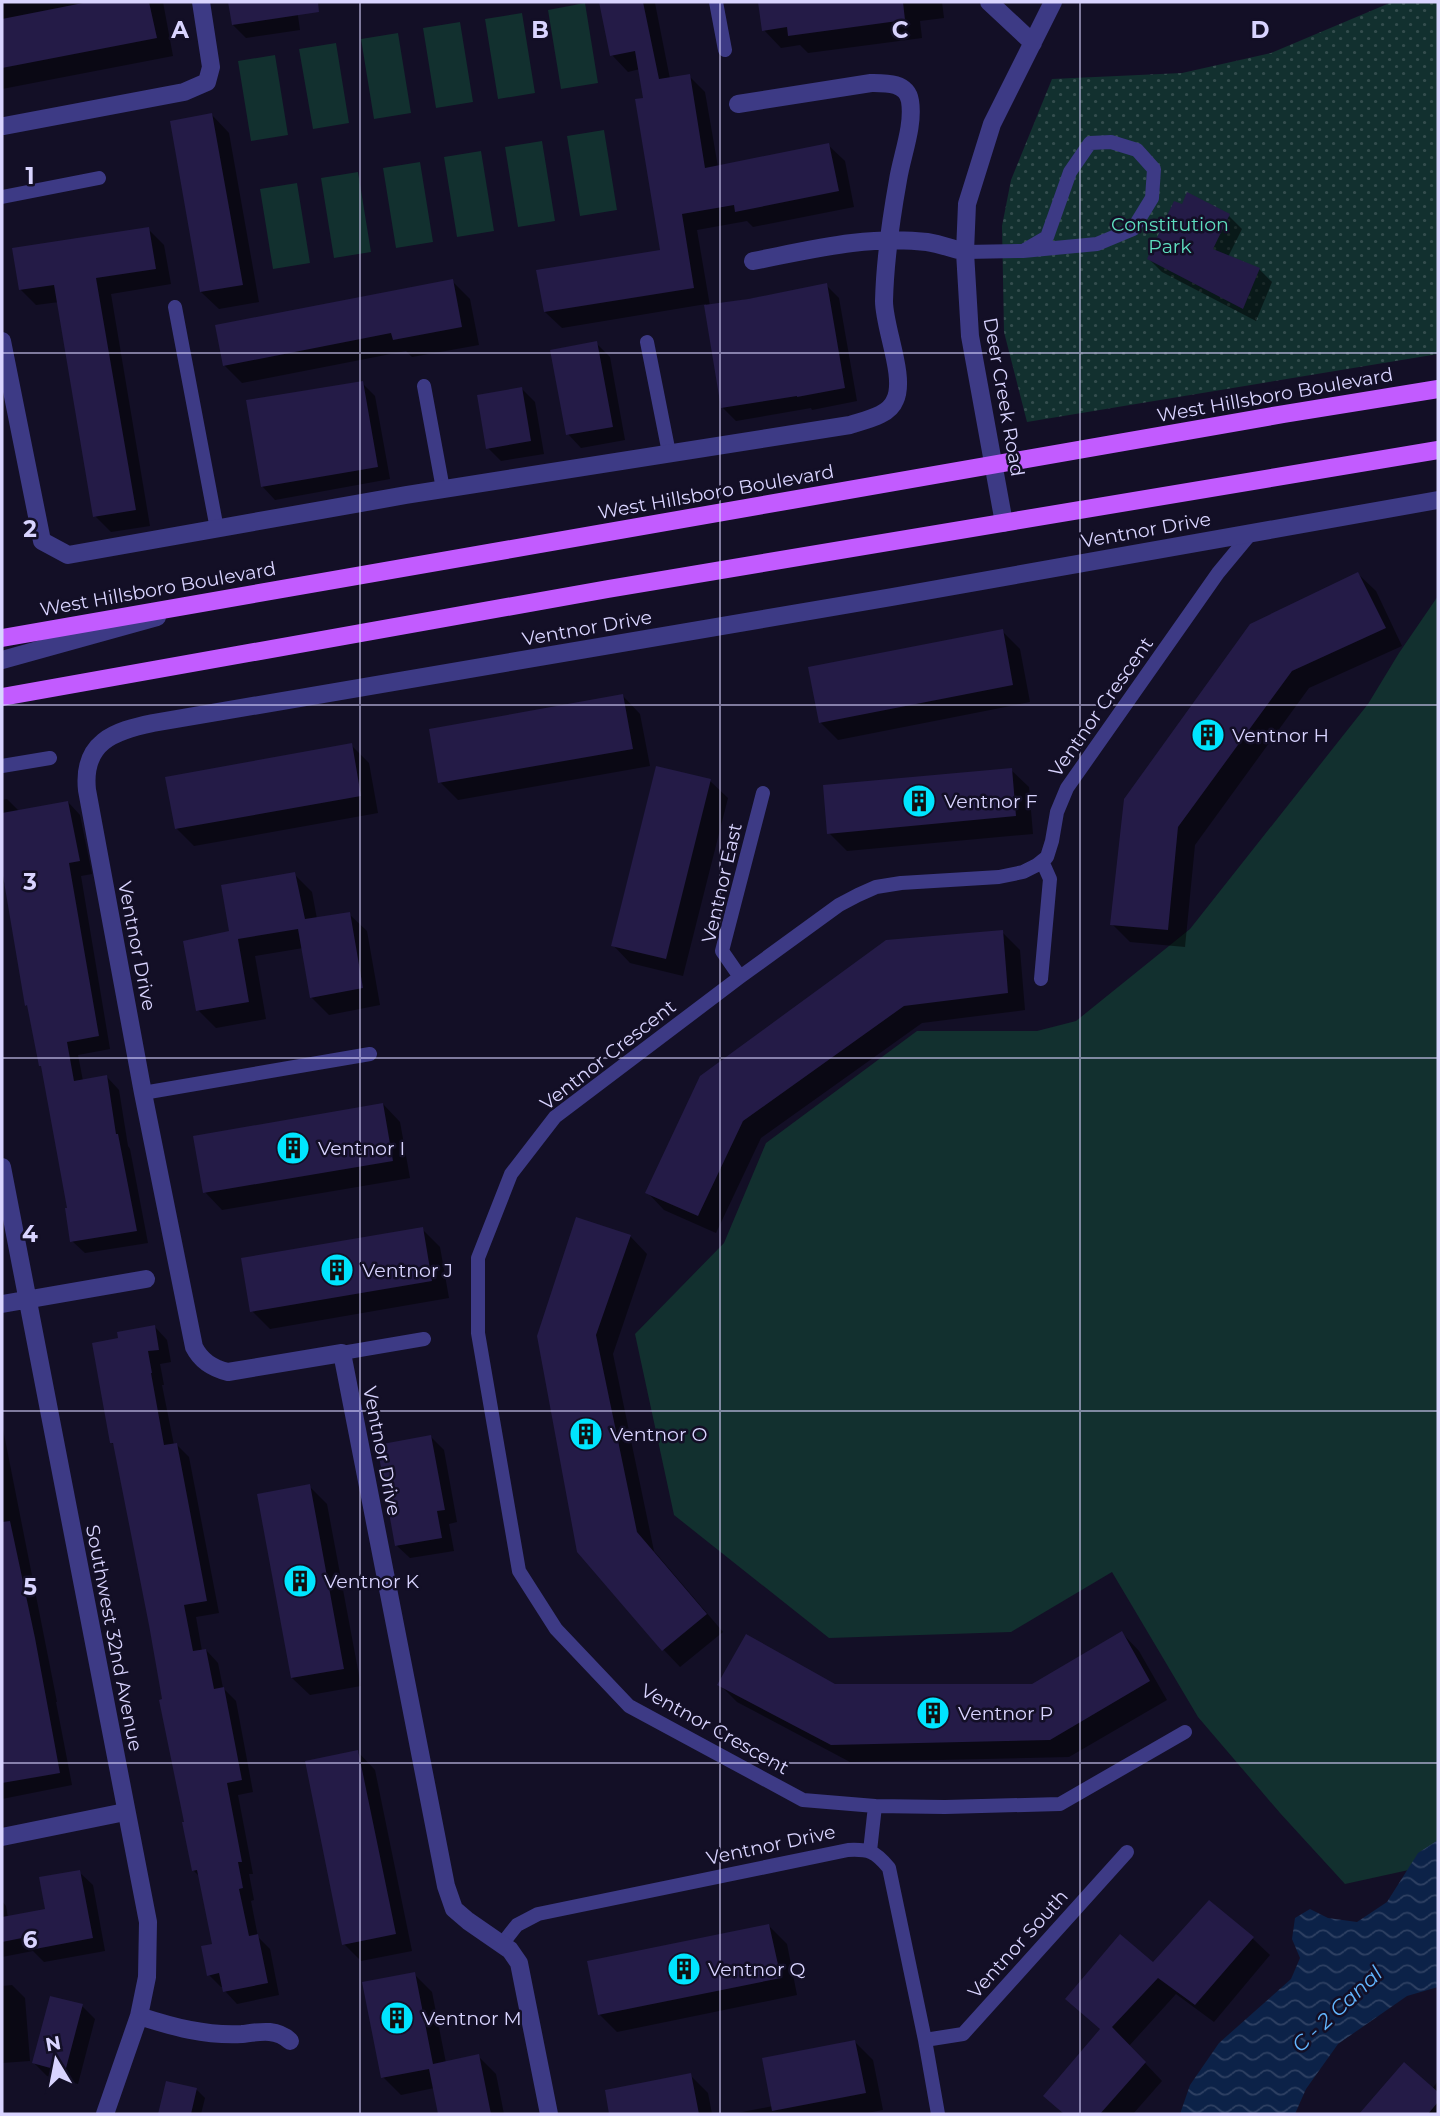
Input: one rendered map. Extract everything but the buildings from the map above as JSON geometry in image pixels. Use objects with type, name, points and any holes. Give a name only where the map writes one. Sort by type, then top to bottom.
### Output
[{"type":"main road","name":"West Hillsboro Boulevard","points":[[2,638],[1438,389]]},
{"type":"main road","points":[[2,697],[608,589],[1438,450]]},
{"type":"street","points":[[3,127],[184,92],[207,82],[211,66],[201,2]]},
{"type":"street","points":[[989,2],[1033,43]]},
{"type":"street","name":"Deer Creek Road","points":[[1004,523],[970,336],[965,252],[967,204],[992,124],[1053,2]]},
{"type":"street","points":[[2,341],[42,541],[68,555],[443,489],[850,425],[886,412],[895,402],[899,387],[884,304],[898,178],[910,124],[910,98],[891,82],[738,104]]},
{"type":"street","points":[[752,261],[832,245],[889,241],[929,242],[965,252]]},
{"type":"street","name":"Ventnor Drive","points":[[548,2114],[519,1963],[510,1950],[454,1909],[446,1886],[342,1353],[228,1372],[206,1363],[194,1347],[143,1093],[86,780],[95,750],[110,736],[153,723],[878,600],[1438,500]]},
{"type":"street","points":[[2,660],[228,598]]},
{"type":"street","name":"Southwest 32nd Avenue","points":[[2,1167],[148,1922],[147,1977],[139,2016],[105,2114]]},
{"type":"street","points":[[2,1304],[146,1279]]},
{"type":"street","points":[[2,1837],[125,1812]]},
{"type":"street","points":[[139,2016],[217,2034],[270,2031],[285,2036],[289,2041]]},
{"type":"lane","points":[[716,2],[725,50]]},
{"type":"lane","points":[[965,252],[1023,251],[1097,244],[1133,229],[1152,198],[1154,169],[1137,150],[1111,142],[1090,143],[1070,172],[1047,237],[1023,251]]},
{"type":"lane","points":[[2,197],[99,178]]},
{"type":"lane","points":[[175,307],[217,529]]},
{"type":"lane","points":[[647,342],[669,453]]},
{"type":"lane","points":[[424,386],[443,489]]},
{"type":"lane","name":"Ventnor Crescent","points":[[875,1806],[803,1800],[629,1706],[556,1629],[519,1571],[478,1333],[478,1258],[511,1174],[555,1117],[839,905],[876,887],[999,877],[1023,872],[1037,866],[1047,857],[1057,812],[1067,788],[1218,573],[1252,532]]},
{"type":"lane","points":[[2,766],[50,758]]},
{"type":"lane","name":"Ventnor East","points":[[740,977],[722,951],[762,793]]},
{"type":"lane","points":[[1041,979],[1050,879],[1042,861]]},
{"type":"lane","points":[[143,1093],[370,1054]]},
{"type":"lane","points":[[342,1353],[424,1339]]},
{"type":"lane","points":[[938,2114],[888,1868],[879,1856],[870,1851],[875,1806],[1060,1804],[1185,1732]]},
{"type":"lane","name":"Ventnor Drive","points":[[502,1944],[517,1925],[538,1914],[848,1850],[870,1851]]},
{"type":"lane","name":"Ventnor South","points":[[925,2040],[963,2035],[1127,1852]]},
{"type":"green space","name":"Constitution Park","points":[[1392,2],[1438,2],[1438,354],[1027,422],[1004,332],[1002,226],[1011,180],[1052,79],[1182,73],[1271,53]]},
{"type":"green space","points":[[585,3],[598,83],[561,89],[548,10]]},
{"type":"green space","points":[[522,13],[535,93],[498,99],[485,19]]},
{"type":"green space","points":[[460,22],[473,102],[436,108],[423,28]]},
{"type":"green space","points":[[398,33],[411,113],[374,119],[361,39]]},
{"type":"green space","points":[[336,43],[349,123],[313,129],[299,49]]},
{"type":"green space","points":[[275,55],[288,135],[251,141],[238,61]]},
{"type":"green space","points":[[604,130],[617,210],[580,216],[567,136]]},
{"type":"green space","points":[[542,141],[555,221],[518,227],[505,147]]},
{"type":"green space","points":[[481,151],[494,231],[457,237],[444,157]]},
{"type":"green space","points":[[420,162],[433,242],[396,248],[383,168]]},
{"type":"green space","points":[[358,172],[371,252],[334,258],[321,178]]},
{"type":"green space","points":[[297,183],[310,263],[273,269],[260,189]]},
{"type":"green space","points":[[1438,596],[1438,1874],[1427,1866],[1345,1884],[1198,1717],[1112,1572],[1011,1632],[829,1638],[674,1515],[635,1334],[724,1243],[766,1143],[917,1031],[1037,1031],[1076,1021],[1190,929],[1368,704]]},
{"type":"water","name":"C - 2 Canal","points":[[1438,1840],[1438,1987],[1407,1996],[1338,2044],[1306,2089],[1295,2114],[1180,2114],[1190,2085],[1219,2043],[1291,1979],[1300,1958],[1292,1939],[1295,1918],[1310,1909],[1328,1918],[1357,1922],[1387,1902],[1418,1853]]},
{"type":"place","name":"Ventnor H","points":[[1208,735]]},
{"type":"place","name":"Ventnor F","points":[[919,801]]},
{"type":"place","name":"Ventnor I","points":[[293,1148]]},
{"type":"place","name":"Ventnor J","points":[[337,1270]]},
{"type":"place","name":"Ventnor O","points":[[586,1434]]},
{"type":"place","name":"Ventnor K","points":[[300,1581]]},
{"type":"place","name":"Ventnor P","points":[[933,1713]]},
{"type":"place","name":"Ventnor Q","points":[[684,1969]]},
{"type":"place","name":"Ventnor M","points":[[397,2018]]}]
